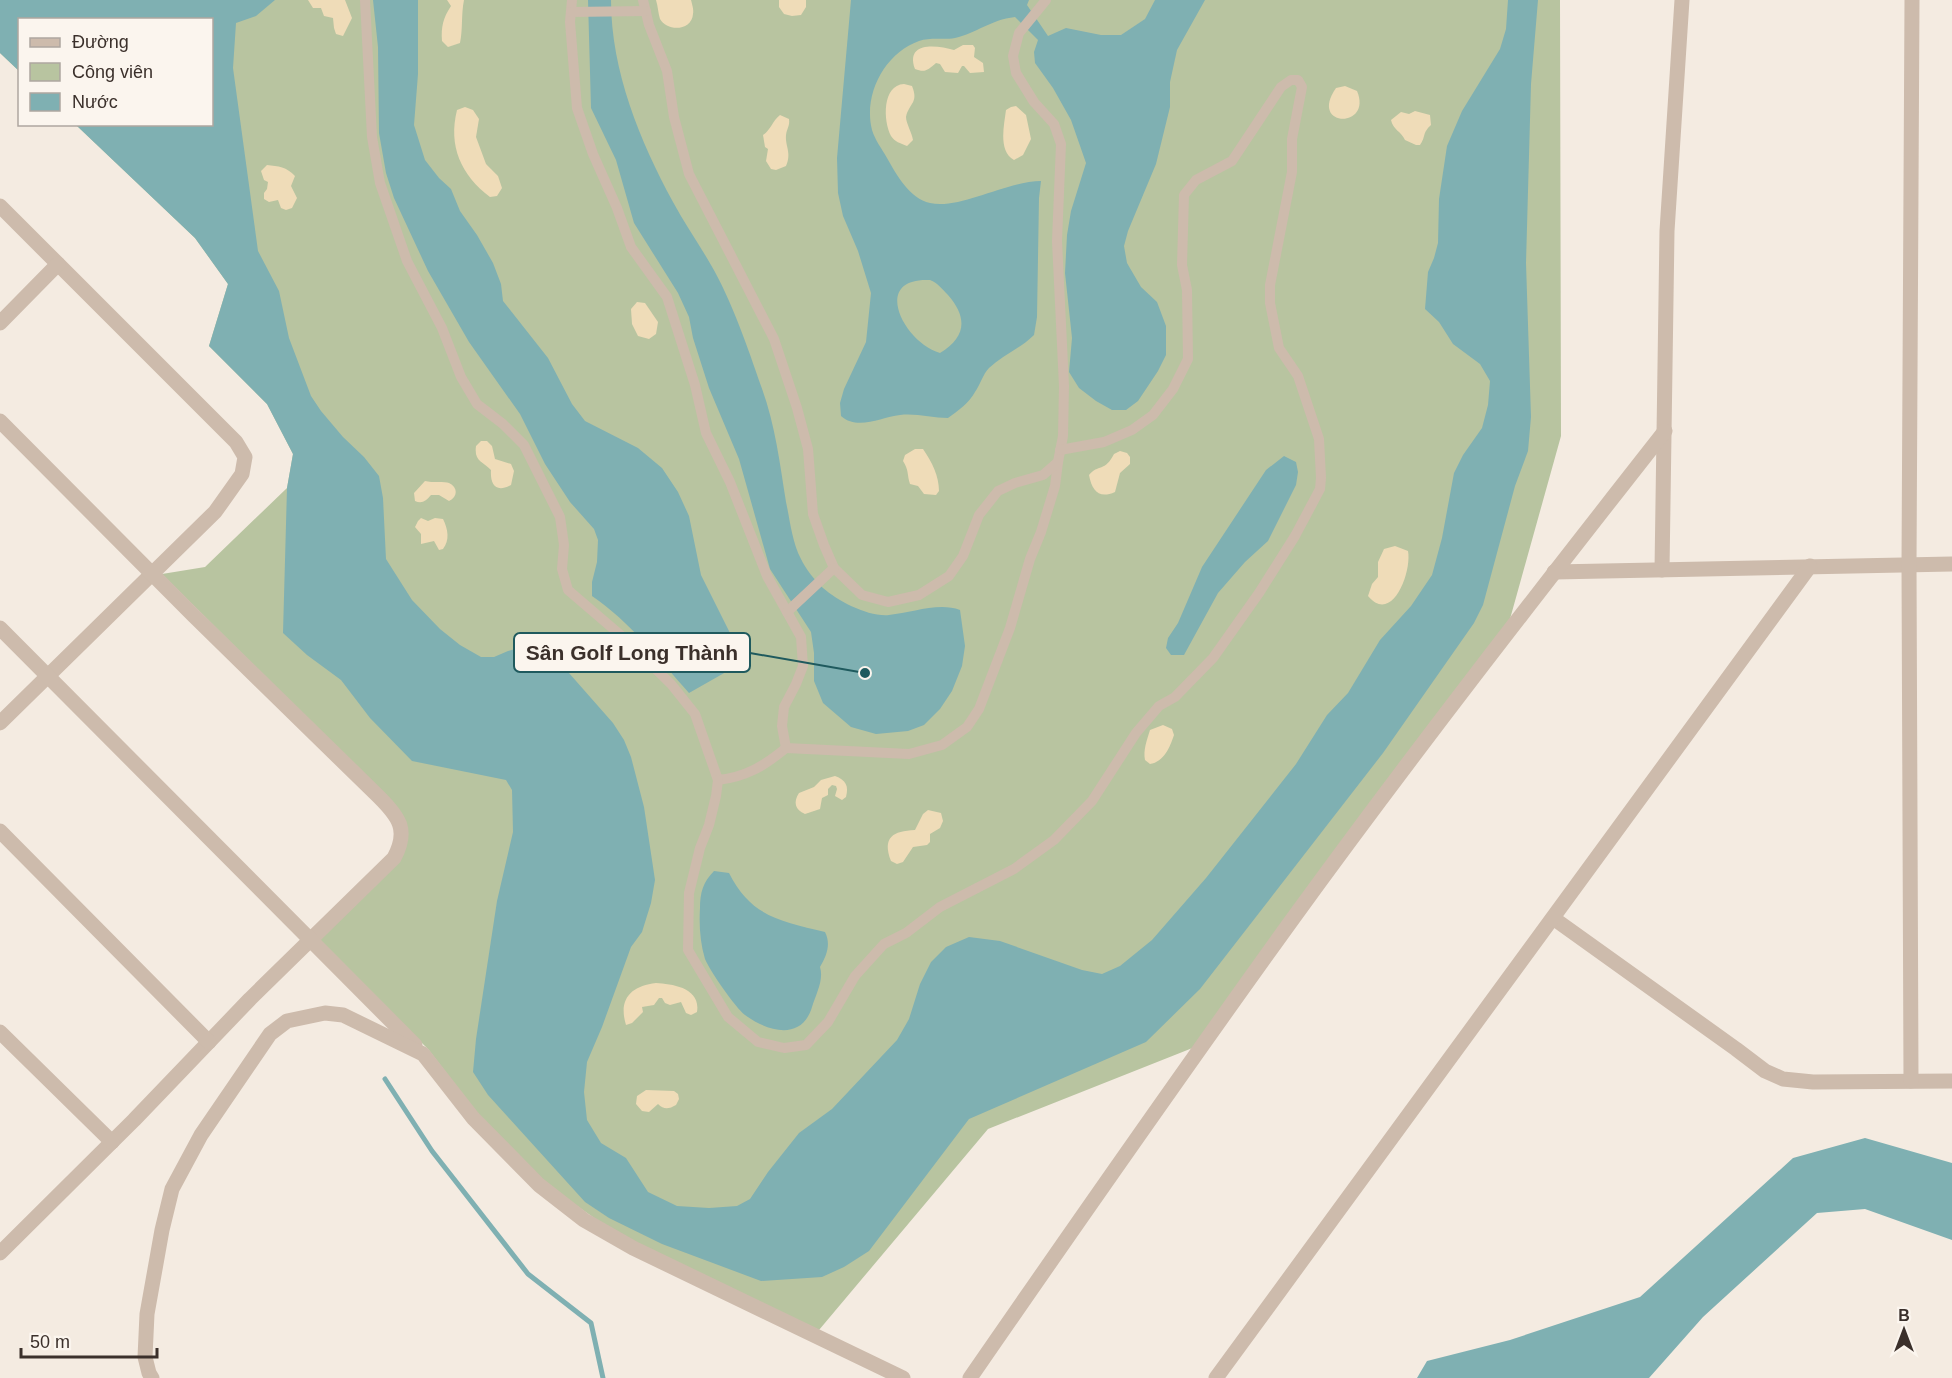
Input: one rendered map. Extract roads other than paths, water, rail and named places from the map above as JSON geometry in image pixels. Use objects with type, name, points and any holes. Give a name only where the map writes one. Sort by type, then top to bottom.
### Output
[{"type":"street","points":[[1662,570],[1667,231],[1682,0]]},
{"type":"street","points":[[1911,1081],[1909,564],[1912,0]]},
{"type":"street","points":[[0,206],[236,442],[245,457],[242,474],[215,512],[0,723]]},
{"type":"street","points":[[0,323],[58,264]]},
{"type":"street","points":[[0,421],[194,616],[379,797],[395,815],[402,829],[394,858],[112,1142],[3,1244]]},
{"type":"street","points":[[970,1378],[1291,923],[1554,572],[1665,431]]},
{"type":"street","points":[[1554,572],[1952,564]]},
{"type":"street","points":[[1215,1378],[1810,566]]},
{"type":"street","points":[[0,628],[423,1054],[472,1118],[538,1185],[584,1220],[633,1248],[903,1378]]},
{"type":"street","points":[[0,831],[209,1042]]},
{"type":"street","points":[[1553,918],[1765,1071],[1783,1079],[1813,1082],[1952,1081]]},
{"type":"street","points":[[148,1376],[145,1357],[147,1314],[162,1230],[172,1190],[201,1136],[270,1034],[287,1020],[325,1013],[343,1015],[423,1054]]},
{"type":"street","points":[[0,1032],[112,1142]]},
{"type":"lane","points":[[365,0],[372,137],[380,183],[407,261],[442,328],[461,377],[477,404],[503,423],[524,445],[560,517],[564,544],[562,569],[568,590],[624,638],[671,684],[695,714],[718,780],[709,825],[700,848],[689,893],[688,950],[728,1017],[758,1042],[784,1048],[806,1045],[828,1022],[855,976],[884,944],[906,933],[940,907],[1014,868],[1054,840],[1092,801],[1136,733],[1159,706],[1175,698],[1213,658],[1259,593],[1295,536],[1320,489],[1322,477],[1319,439],[1298,376],[1280,348],[1270,303],[1270,285],[1292,172],[1292,139],[1302,87],[1298,80],[1292,80],[1281,87],[1232,161],[1196,180],[1184,195],[1182,265],[1187,290],[1188,359],[1173,389],[1153,415],[1132,430],[1104,442],[1060,450]]},
{"type":"lane","points":[[572,0],[574,12],[570,22],[578,108],[593,153],[631,247],[667,297],[695,385],[706,433],[730,482],[767,576],[789,610],[801,637],[803,666],[784,707],[782,726],[786,748]]},
{"type":"lane","points":[[718,780],[736,778],[768,763],[786,748],[909,754],[942,745],[967,728],[979,709],[1010,628],[1030,559],[1041,532],[1055,486],[1063,436],[1065,386],[1057,241],[1062,144],[1054,124],[1034,102],[1016,73],[1014,56],[1019,33],[1044,2]]},
{"type":"lane","points":[[574,12],[644,7],[667,71],[674,117],[689,174],[774,339],[778,351],[808,449],[813,514],[831,570],[862,595],[888,603],[919,595],[949,576],[963,556],[979,515],[998,491],[1015,483],[1043,475],[1058,462]]},
{"type":"lane","points":[[789,610],[831,570]]},
{"type":"water","points":[[0,0],[275,0],[256,16],[236,23],[233,68],[258,251],[279,291],[289,338],[311,396],[343,437],[364,457],[379,476],[383,498],[386,559],[412,600],[440,629],[460,645],[481,657],[494,657],[530,645],[542,646],[554,656],[613,723],[631,757],[644,807],[655,880],[642,932],[631,947],[587,1062],[584,1092],[587,1120],[601,1143],[626,1158],[648,1192],[677,1206],[709,1208],[737,1206],[750,1199],[799,1133],[832,1109],[897,1040],[909,1019],[920,984],[931,962],[946,947],[969,937],[1000,941],[1082,970],[1102,974],[1120,966],[1152,940],[1206,878],[1296,764],[1327,715],[1348,693],[1380,640],[1411,606],[1432,575],[1442,538],[1454,473],[1463,455],[1482,428],[1488,405],[1490,381],[1480,364],[1453,344],[1439,322],[1425,309],[1428,272],[1438,243],[1439,199],[1447,146],[1462,111],[1500,49],[1506,29],[1508,0],[1538,0],[1531,84],[1526,263],[1531,417],[1528,451],[1515,486],[1483,605],[1474,623],[1383,753],[1200,989],[1146,1042],[969,1119],[869,1251],[844,1267],[822,1277],[761,1281],[662,1244],[609,1218],[585,1202],[488,1095],[473,1072],[497,901],[513,832],[512,790],[506,780],[412,761],[370,718],[341,680],[307,655],[283,633],[287,488],[293,454],[267,404],[209,346],[228,284],[195,238],[77,126],[213,126],[213,18],[18,18],[18,70],[0,53]]},
{"type":"water","points":[[373,0],[418,0],[418,74],[414,125],[425,160],[451,189],[460,211],[493,263],[501,284],[503,301],[548,358],[572,404],[585,421],[638,448],[662,468],[678,492],[689,516],[701,575],[733,639],[737,659],[733,668],[689,693],[619,617],[592,596],[598,540],[594,529],[570,502],[545,464],[520,414],[469,342],[428,271],[394,198],[386,173],[379,133],[378,47]]},
{"type":"water","points":[[588,0],[611,0],[616,53],[639,130],[661,179],[718,278],[739,324],[770,414],[795,545],[805,566],[829,593],[845,603],[872,613],[889,615],[943,607],[960,610],[965,646],[962,666],[952,691],[940,709],[924,725],[908,731],[876,734],[851,727],[823,703],[814,681],[811,632],[770,569],[739,459],[709,388],[693,338],[689,317],[678,293],[634,223],[616,160],[591,108]]},
{"type":"water","points":[[851,0],[1029,0],[1027,5],[1048,36],[1066,28],[1101,35],[1121,35],[1145,19],[1155,0],[1205,0],[1177,50],[1170,82],[1170,107],[1156,164],[1124,246],[1127,263],[1141,287],[1157,302],[1166,326],[1166,355],[1138,401],[1126,410],[1112,410],[1096,401],[1079,388],[1069,372],[1072,338],[1065,273],[1067,235],[1071,211],[1086,163],[1071,120],[1053,88],[1035,63],[1034,52],[1038,40],[1015,17],[998,21],[955,38],[923,40],[907,47],[896,55],[879,77],[871,103],[872,130],[877,141],[904,185],[923,201],[942,204],[955,203],[1013,185],[1041,181],[1037,317],[1034,335],[989,368],[970,400],[948,418],[906,415],[862,423],[841,416],[840,403],[844,389],[866,342],[871,293],[858,251],[843,216],[838,193],[837,158]],"holes":[[[930,280],[938,284],[948,295],[961,319],[959,334],[949,347],[940,353],[927,347],[905,325],[899,312],[897,299],[901,289],[912,282]]]},
{"type":"water","points":[[1284,456],[1296,462],[1298,472],[1296,485],[1268,541],[1245,562],[1218,593],[1184,655],[1171,655],[1166,648],[1168,638],[1178,623],[1202,567],[1266,470]]},
{"type":"water","points":[[714,871],[729,873],[747,899],[769,915],[825,932],[828,945],[820,967],[819,987],[807,1018],[801,1025],[783,1030],[764,1026],[754,1021],[735,1005],[708,965],[701,940],[700,903],[705,884]]},
{"type":"water","points":[[1865,1138],[1952,1163],[1952,1240],[1865,1209],[1817,1213],[1703,1317],[1649,1378],[1417,1378],[1427,1361],[1510,1340],[1640,1297],[1793,1158]]},
{"type":"waterway","points":[[385,1079],[432,1151],[528,1274],[591,1323],[603,1378]]},
{"type":"place","name":"Sân Golf Long Thành","points":[[865,673]]}]
